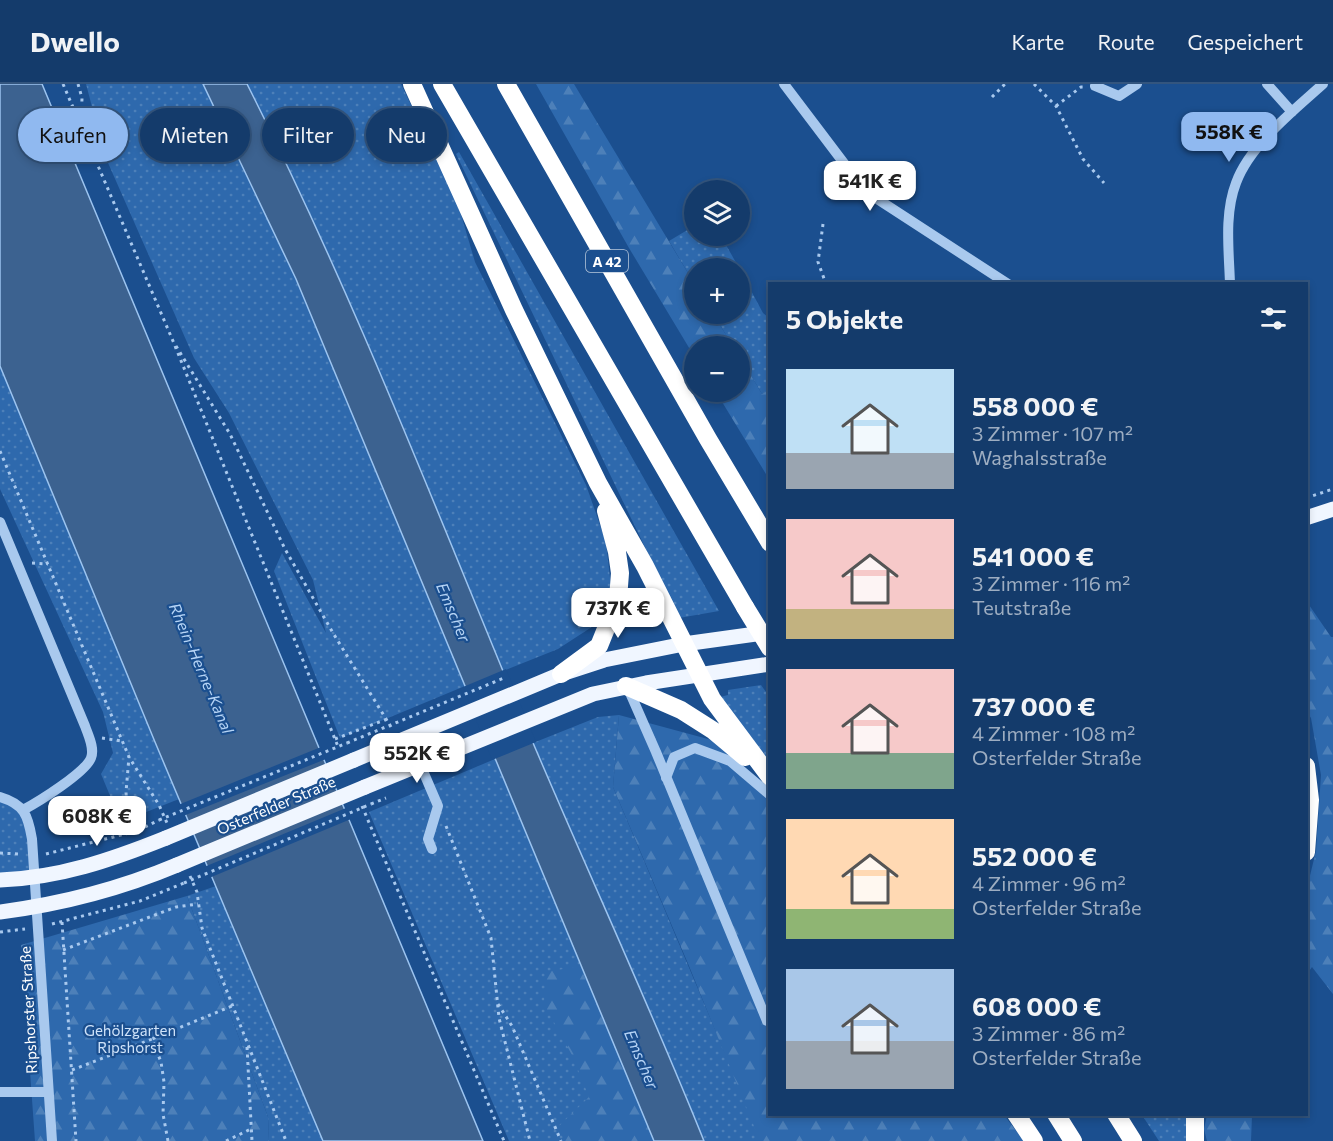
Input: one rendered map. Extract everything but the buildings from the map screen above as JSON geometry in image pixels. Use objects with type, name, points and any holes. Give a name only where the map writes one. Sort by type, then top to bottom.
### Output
[{"type":"highway","points":[[412,84],[514,310],[598,483],[645,566],[712,699],[768,775]]},
{"type":"highway","points":[[442,84],[768,645]]},
{"type":"highway","name":"A 42","points":[[507,84],[708,439],[768,540]]},
{"type":"highway","points":[[554,677],[599,646],[618,598],[620,573],[617,552],[598,483]]},
{"type":"highway","points":[[626,686],[681,710],[714,731],[768,775]]},
{"type":"highway","points":[[1308,783],[1310,800],[1308,826]]},
{"type":"highway","points":[[1017,1116],[1034,1141]]},
{"type":"highway","points":[[1057,1116],[1072,1141]]},
{"type":"highway","points":[[1117,1116],[1133,1141]]},
{"type":"highway","points":[[1195,1116],[1195,1141]]},
{"type":"main road","points":[[1308,517],[1333,509]]},
{"type":"main road","name":"Osterfelder Straße","points":[[0,880],[35,878],[99,864],[554,677],[625,654],[768,632]]},
{"type":"main road","name":"Osterfelder Straße","points":[[0,912],[36,907],[108,891],[177,865],[592,694],[626,686],[768,664]]},
{"type":"street","points":[[784,84],[865,191],[1005,282]]},
{"type":"street","points":[[1095,86],[1119,96],[1137,84]]},
{"type":"street","points":[[1267,84],[1292,112]]},
{"type":"street","points":[[1230,282],[1230,206],[1235,185],[1243,167],[1292,112],[1323,84]]},
{"type":"street","points":[[0,522],[85,726],[92,750],[91,758],[81,770],[23,810]]},
{"type":"street","points":[[626,686],[767,1021]]},
{"type":"street","points":[[666,778],[674,757],[695,748],[730,761],[768,793]]},
{"type":"street","points":[[420,764],[438,806],[428,839],[432,849]]},
{"type":"street","points":[[0,797],[14,802],[23,810],[29,821],[35,878]]},
{"type":"street","name":"Ripshorster Straße","points":[[35,878],[52,1141]]},
{"type":"street","points":[[0,1092],[48,1092]]},
{"type":"path","points":[[63,84],[73,108]]},
{"type":"path","points":[[78,84],[82,98],[82,108]]},
{"type":"path","points":[[992,97],[1005,84]]},
{"type":"path","points":[[1034,84],[1056,106],[1083,159],[1104,183]]},
{"type":"path","points":[[1056,106],[1081,87],[1095,86]]},
{"type":"path","points":[[95,162],[173,340],[339,751]]},
{"type":"path","points":[[823,224],[818,262],[825,282]]},
{"type":"path","points":[[173,340],[230,434],[285,549],[333,633],[387,719],[398,742]]},
{"type":"path","points":[[0,451],[129,757],[159,805]]},
{"type":"path","points":[[1308,497],[1333,489]]},
{"type":"path","points":[[143,828],[510,676]]},
{"type":"path","points":[[335,740],[387,719]]},
{"type":"path","points":[[128,833],[126,792],[129,757]]},
{"type":"path","points":[[0,932],[62,922],[140,901],[371,804]]},
{"type":"path","points":[[362,806],[504,1141]]},
{"type":"path","points":[[438,806],[491,938],[496,1002],[502,1037],[530,1141]]},
{"type":"path","points":[[0,853],[48,854],[135,831]]},
{"type":"path","points":[[196,892],[202,928],[286,1141]]},
{"type":"path","points":[[63,950],[176,907],[198,904]]},
{"type":"path","points":[[62,922],[76,1141]]},
{"type":"path","points":[[496,1002],[512,1026],[561,1141]]},
{"type":"path","points":[[72,1070],[232,1006]]},
{"type":"path","points":[[152,1039],[161,1062],[164,1082],[163,1114],[168,1141]]},
{"type":"path","points":[[247,1043],[252,1141]]},
{"type":"path","points":[[226,1141],[251,1130]]},
{"type":"green space","points":[[86,84],[203,84],[214,108],[140,108],[140,162],[240,162],[296,279],[465,686],[340,738],[274,571],[282,553],[326,633],[313,580],[229,413],[194,358],[108,162],[128,162],[128,108],[92,108]]},
{"type":"green space","points":[[247,84],[401,84],[412,108],[366,108],[366,162],[438,162],[457,201],[475,262],[586,485],[606,542],[611,587],[601,621],[558,649],[503,671],[349,301],[285,162],[354,162],[354,108],[262,108],[262,115]]},
{"type":"green space","points":[[536,84],[574,84],[684,266],[684,324],[719,324],[727,336],[684,336],[684,339]]},
{"type":"green space","points":[[459,152],[719,611],[679,618],[456,154]]},
{"type":"green space","points":[[684,232],[684,246],[727,246],[733,258],[684,258],[684,266],[669,241]]},
{"type":"green space","points":[[750,289],[763,313],[768,317],[768,391],[762,394],[750,374],[750,336],[727,336],[719,324],[750,324]]},
{"type":"green space","points":[[0,366],[179,799],[121,822],[101,774],[113,753],[103,712],[0,489]]},
{"type":"green space","points":[[750,374],[762,394],[768,391],[768,477],[722,402],[750,402]]},
{"type":"green space","points":[[1308,603],[1333,637],[1333,994],[1312,967],[1308,973],[1308,884],[1316,851],[1321,775],[1311,718],[1308,714]]},
{"type":"green space","points":[[761,685],[768,695],[768,765],[720,697],[728,695],[728,690]]},
{"type":"green space","points":[[619,715],[613,787],[762,1141],[704,1141],[533,743],[598,717]]},
{"type":"green space","points":[[619,715],[719,742],[768,799],[768,1116],[1005,1116],[1024,1141],[760,1141],[613,787]]},
{"type":"green space","points":[[495,759],[654,1141],[509,1141],[369,812]]},
{"type":"green space","points":[[0,798],[24,811],[34,876],[0,879]]},
{"type":"green space","points":[[216,886],[323,1141],[269,1141],[268,1117],[187,896]]},
{"type":"green space","name":"Gehölzgarten Ripshorst","points":[[187,896],[268,1117],[269,1141],[35,1141],[21,945]]},
{"type":"green space","points":[[580,966],[654,1141],[565,1141],[558,1127],[589,1097],[572,1055],[544,1004],[546,972]]},
{"type":"green space","points":[[1143,1116],[1188,1116],[1188,1141],[1159,1141]]},
{"type":"green space","points":[[1207,1116],[1252,1116],[1251,1141],[1207,1141],[1204,1129]]},
{"type":"water","name":"Rhein-Herne-Kanal","points":[[0,84],[42,84],[52,108],[18,108],[18,162],[75,162],[483,1141],[323,1141],[0,366]]},
{"type":"water","name":"Emscher","points":[[203,84],[247,84],[262,115],[262,162],[285,162],[355,314],[517,705],[704,1141],[654,1141],[296,279],[240,162],[250,162],[250,108],[214,108]]},
{"type":"pier","points":[[506,669],[536,742],[492,760],[463,687]]},
{"type":"pier","points":[[321,747],[326,759],[183,816],[178,805]]},
{"type":"pier","points":[[346,808],[351,819],[209,878],[204,867]]}]
